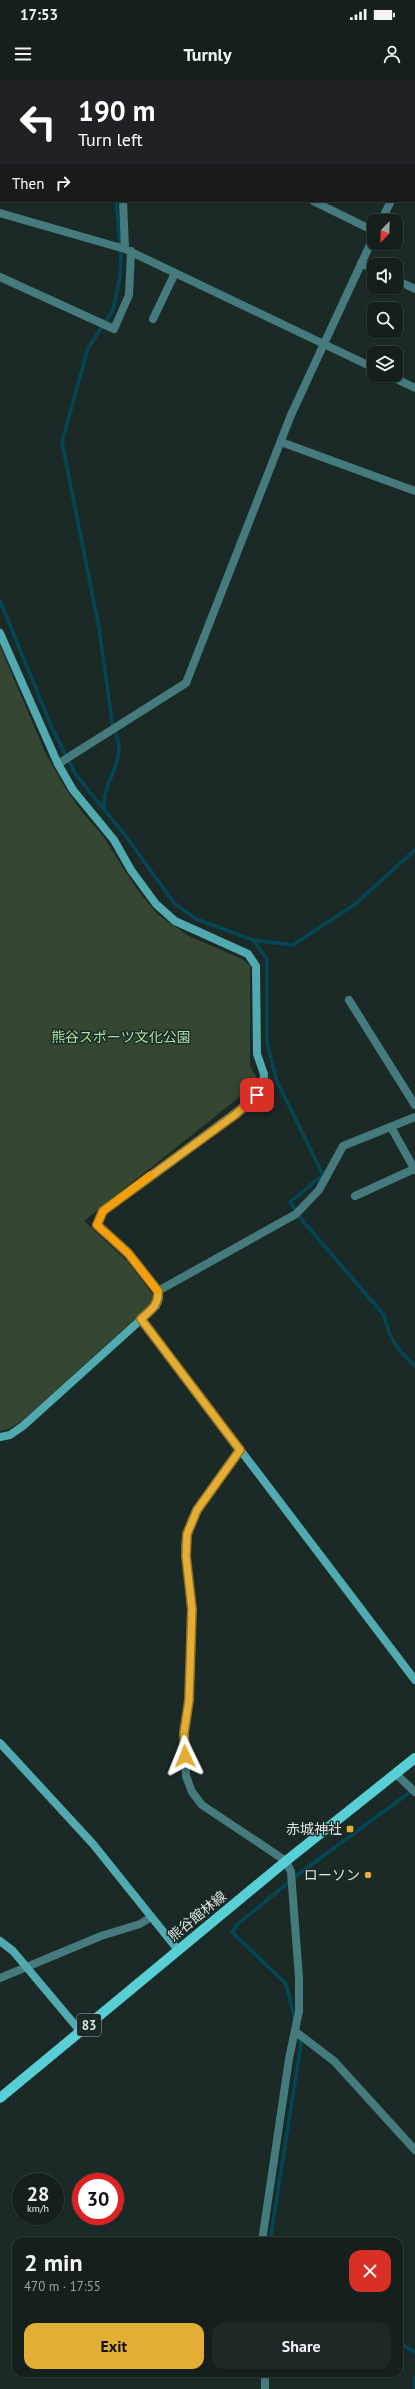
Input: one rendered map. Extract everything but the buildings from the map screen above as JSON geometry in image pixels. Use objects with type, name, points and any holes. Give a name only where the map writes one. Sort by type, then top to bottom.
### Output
[{"type":"main road","name":"熊谷館林線","points":[[0,2098],[286,1861],[415,1758]]},
{"type":"street","points":[[0,277],[114,329],[129,295],[123,202]]},
{"type":"street","points":[[315,202],[367,228]]},
{"type":"street","points":[[384,214],[390,202]]},
{"type":"street","points":[[0,213],[127,250],[367,365]]},
{"type":"street","points":[[59,763],[186,683],[281,442],[323,343],[367,250]]},
{"type":"street","points":[[361,263],[367,266]]},
{"type":"street","points":[[153,319],[175,272]]},
{"type":"street","points":[[403,283],[415,289]]},
{"type":"street","points":[[403,382],[415,388]]},
{"type":"street","points":[[281,442],[415,491]]},
{"type":"street","points":[[0,633],[59,763],[73,790],[114,840],[131,870],[156,904],[175,921],[248,954],[256,966],[257,1054],[264,1074],[264,1085],[257,1095],[240,1110],[103,1211],[98,1218],[97,1225],[128,1253],[158,1291],[159,1298],[156,1306],[23,1426],[10,1436],[0,1437]]},
{"type":"street","points":[[349,1000],[415,1105]]},
{"type":"street","points":[[158,1291],[296,1214],[319,1190],[344,1146],[415,1117]]},
{"type":"street","points":[[355,1196],[415,1169],[391,1127]]},
{"type":"street","points":[[141,1319],[415,1680]]},
{"type":"street","points":[[240,1450],[197,1510],[187,1534],[186,1556],[192,1609],[189,1700],[184,1733],[186,1776],[192,1792],[202,1805],[286,1861],[291,1872],[299,1978],[299,2011],[296,2032],[289,2059],[263,2237]]},
{"type":"street","points":[[0,1743],[93,1844],[178,1950]]},
{"type":"street","points":[[396,1774],[415,1792]]},
{"type":"street","points":[[0,1978],[101,1936],[140,1924],[151,1917]]},
{"type":"street","points":[[0,1941],[14,1951],[81,2032]]},
{"type":"street","points":[[296,2032],[334,2060],[415,2150]]},
{"type":"street","points":[[265,2377],[265,2389]]},
{"type":"green space","name":"熊谷スポーツ文化公園","points":[[0,646],[45,752],[64,786],[82,812],[103,836],[136,888],[157,914],[189,936],[242,959],[250,966],[250,1066],[256,1076],[257,1083],[84,1221],[128,1262],[154,1296],[149,1306],[22,1421],[8,1429],[0,1431]]},
{"type":"waterway","points":[[105,810],[104,799],[106,789],[117,761],[119,751],[118,740],[113,728],[99,628],[62,442],[88,348],[113,310],[120,277],[121,256],[116,202]]},
{"type":"waterway","points":[[0,601],[52,728],[76,775],[125,835],[174,903],[196,919],[253,940],[293,945],[354,905],[415,850]]},
{"type":"waterway","points":[[253,940],[267,959],[267,1042],[276,1079],[323,1175],[290,1202],[302,1220],[384,1315],[391,1337],[399,1349],[415,1366]]},
{"type":"waterway","points":[[295,2019],[286,1984],[232,1932],[239,1923],[300,1873],[413,1790]]},
{"type":"waterway","points":[[271,2237],[301,2044],[299,2037]]},
{"type":"waterway","points":[[403,2345],[415,2352]]},
{"type":"waterway","points":[[415,2377],[415,2389]]},
{"type":"slow traffic","points":[[150,1175],[103,1211],[98,1218],[97,1225],[128,1253],[157,1291]]},
{"type":"place","name":"赤城神社","points":[[350,1829]]},
{"type":"place","name":"ローソン","points":[[368,1875]]},
{"type":"route","points":[[185,1756],[184,1733],[189,1700],[192,1609],[185,1545],[191,1521],[197,1510],[240,1450],[141,1319],[156,1306],[159,1298],[158,1291],[128,1253],[97,1225],[98,1218],[103,1211],[236,1114],[257,1095]]}]
